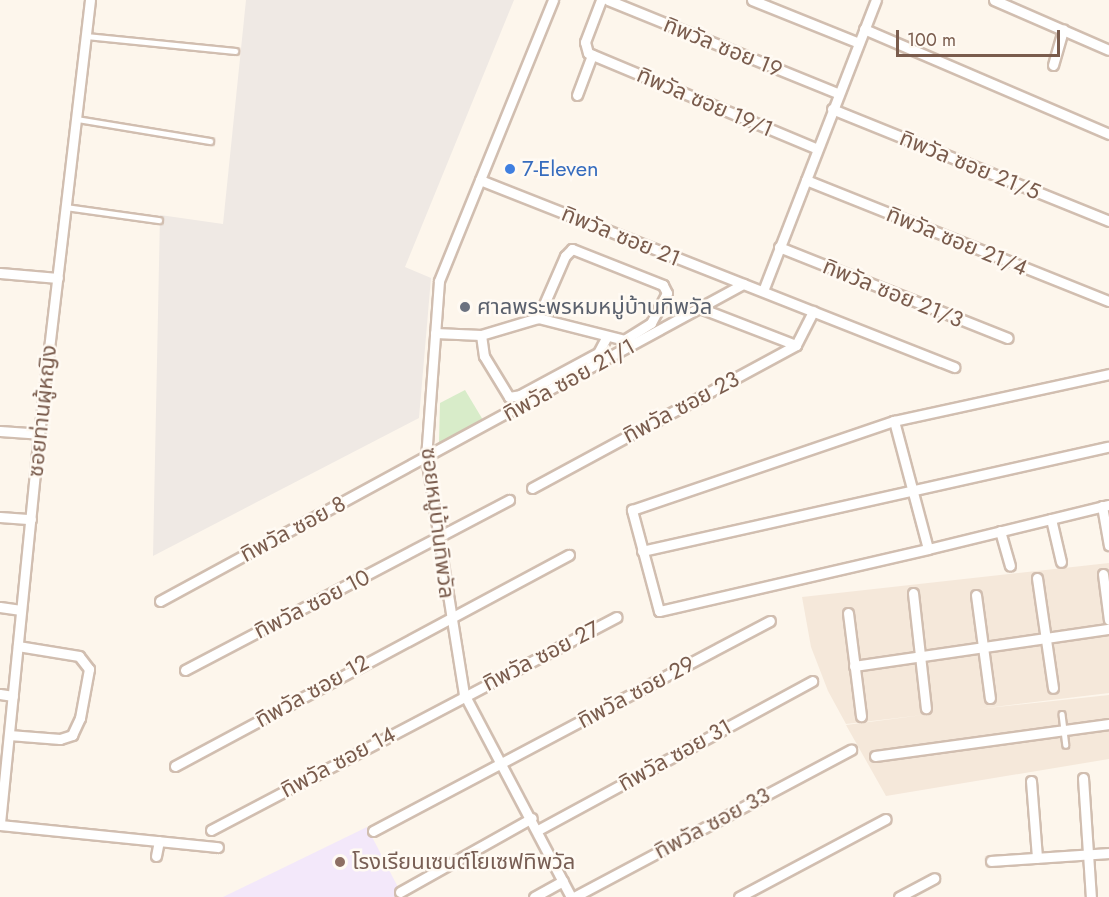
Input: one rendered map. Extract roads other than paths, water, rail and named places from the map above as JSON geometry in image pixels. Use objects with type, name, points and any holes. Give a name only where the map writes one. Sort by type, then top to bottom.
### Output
[{"type":"street","name":"ซอยท่านผู้หญิง","points":[[0,824],[2,784],[9,735],[39,434],[90,0]]},
{"type":"street","name":"ซอยหมู่บ้านทิพวัล","points":[[553,0],[439,281],[426,457],[440,538],[449,616],[464,694],[573,897]]},
{"type":"street","points":[[577,95],[592,55],[586,51],[585,42],[601,0]]},
{"type":"street","name":"ทิพวัล ซอย 19","points":[[608,0],[837,93]]},
{"type":"street","points":[[752,0],[859,43]]},
{"type":"street","points":[[763,291],[837,93],[876,0]]},
{"type":"street","points":[[994,0],[1109,50]]},
{"type":"street","points":[[864,29],[1109,134]]},
{"type":"street","points":[[1053,65],[1063,29]]},
{"type":"street","name":"ทิพวัล ซอย 19/1","points":[[592,55],[817,149]]},
{"type":"street","name":"ทิพวัล ซอย 21/5","points":[[832,109],[1109,221]]},
{"type":"street","name":"ทิพวัล ซอย 21","points":[[480,180],[954,367]]},
{"type":"street","name":"ทิพวัล ซอย 21/4","points":[[806,180],[1109,301]]},
{"type":"street","name":"ทิพวัล ซอย 21/3","points":[[779,247],[1008,338]]},
{"type":"street","points":[[435,333],[481,335],[538,318],[624,340],[646,328],[659,314],[666,288],[578,249],[572,249],[565,256],[538,318]]},
{"type":"street","points":[[0,273],[58,278]]},
{"type":"street","name":"ทิพวัล ซอย 21/1","points":[[426,457],[743,284]]},
{"type":"street","points":[[700,308],[796,345],[813,311]]},
{"type":"street","points":[[481,335],[484,357],[508,397],[520,395],[598,353],[607,336]]},
{"type":"street","name":"ทิพวัล ซอย 23","points":[[532,488],[796,345]]},
{"type":"street","points":[[1109,374],[894,421],[633,509],[659,611],[1105,506],[1109,545]]},
{"type":"street","points":[[894,421],[928,549]]},
{"type":"street","points":[[0,431],[39,434]]},
{"type":"street","points":[[642,551],[1109,447]]},
{"type":"street","name":"ทิพวัล ซอย 8","points":[[160,601],[426,457]]},
{"type":"street","points":[[440,538],[509,500]]},
{"type":"street","points":[[0,517],[31,519]]},
{"type":"street","points":[[1051,519],[1061,562]]},
{"type":"street","points":[[1000,531],[1010,566]]},
{"type":"street","name":"ทิพวัล ซอย 10","points":[[185,670],[440,538]]},
{"type":"street","name":"ทิพวัล ซอย 12","points":[[175,766],[449,616],[569,555]]},
{"type":"street","points":[[1103,574],[1109,620]]},
{"type":"street","points":[[1038,578],[1053,688]]},
{"type":"street","points":[[913,593],[926,708]]},
{"type":"street","points":[[976,595],[990,698]]},
{"type":"street","points":[[0,608],[21,610]]},
{"type":"street","points":[[848,613],[861,716]]},
{"type":"street","name":"ทิพวัล ซอย 27","points":[[464,694],[617,617]]},
{"type":"street","name":"ทิพวัล ซอย 29","points":[[373,831],[770,621]]},
{"type":"street","points":[[854,666],[1109,629]]},
{"type":"street","points":[[9,735],[60,739],[72,735],[80,717],[89,669],[79,656],[18,646]]},
{"type":"street","name":"ทิพวัล ซอย 31","points":[[538,830],[812,681]]},
{"type":"street","points":[[0,694],[13,696]]},
{"type":"street","name":"ทิพวัล ซอย 14","points":[[211,830],[464,694]]},
{"type":"street","points":[[874,756],[1109,724]]},
{"type":"street","name":"ทิพวัล ซอย 33","points":[[573,897],[851,750]]},
{"type":"street","points":[[1083,778],[1091,897]]},
{"type":"street","points":[[1031,781],[1037,858]]},
{"type":"street","points":[[399,892],[532,818]]},
{"type":"street","points":[[739,897],[886,819]]},
{"type":"street","points":[[0,824],[218,847]]},
{"type":"street","points":[[156,856],[159,841]]},
{"type":"street","points":[[991,861],[1109,853]]},
{"type":"street","points":[[899,897],[934,879]]},
{"type":"street","points":[[534,897],[563,881]]},
{"type":"lane","points":[[86,36],[235,51]]},
{"type":"lane","points":[[77,119],[210,141]]},
{"type":"lane","points":[[66,207],[159,220]]},
{"type":"lane","points":[[1062,714],[1066,745]]},
{"type":"place","name":"7-Eleven","points":[[510,169]]},
{"type":"place","name":"ศาลพระพรหมหมู่บ้านทิพวัล","points":[[465,307]]},
{"type":"place","name":"โรงเรียนเซนต์โยเซฟทิพวัล","points":[[340,862]]}]
